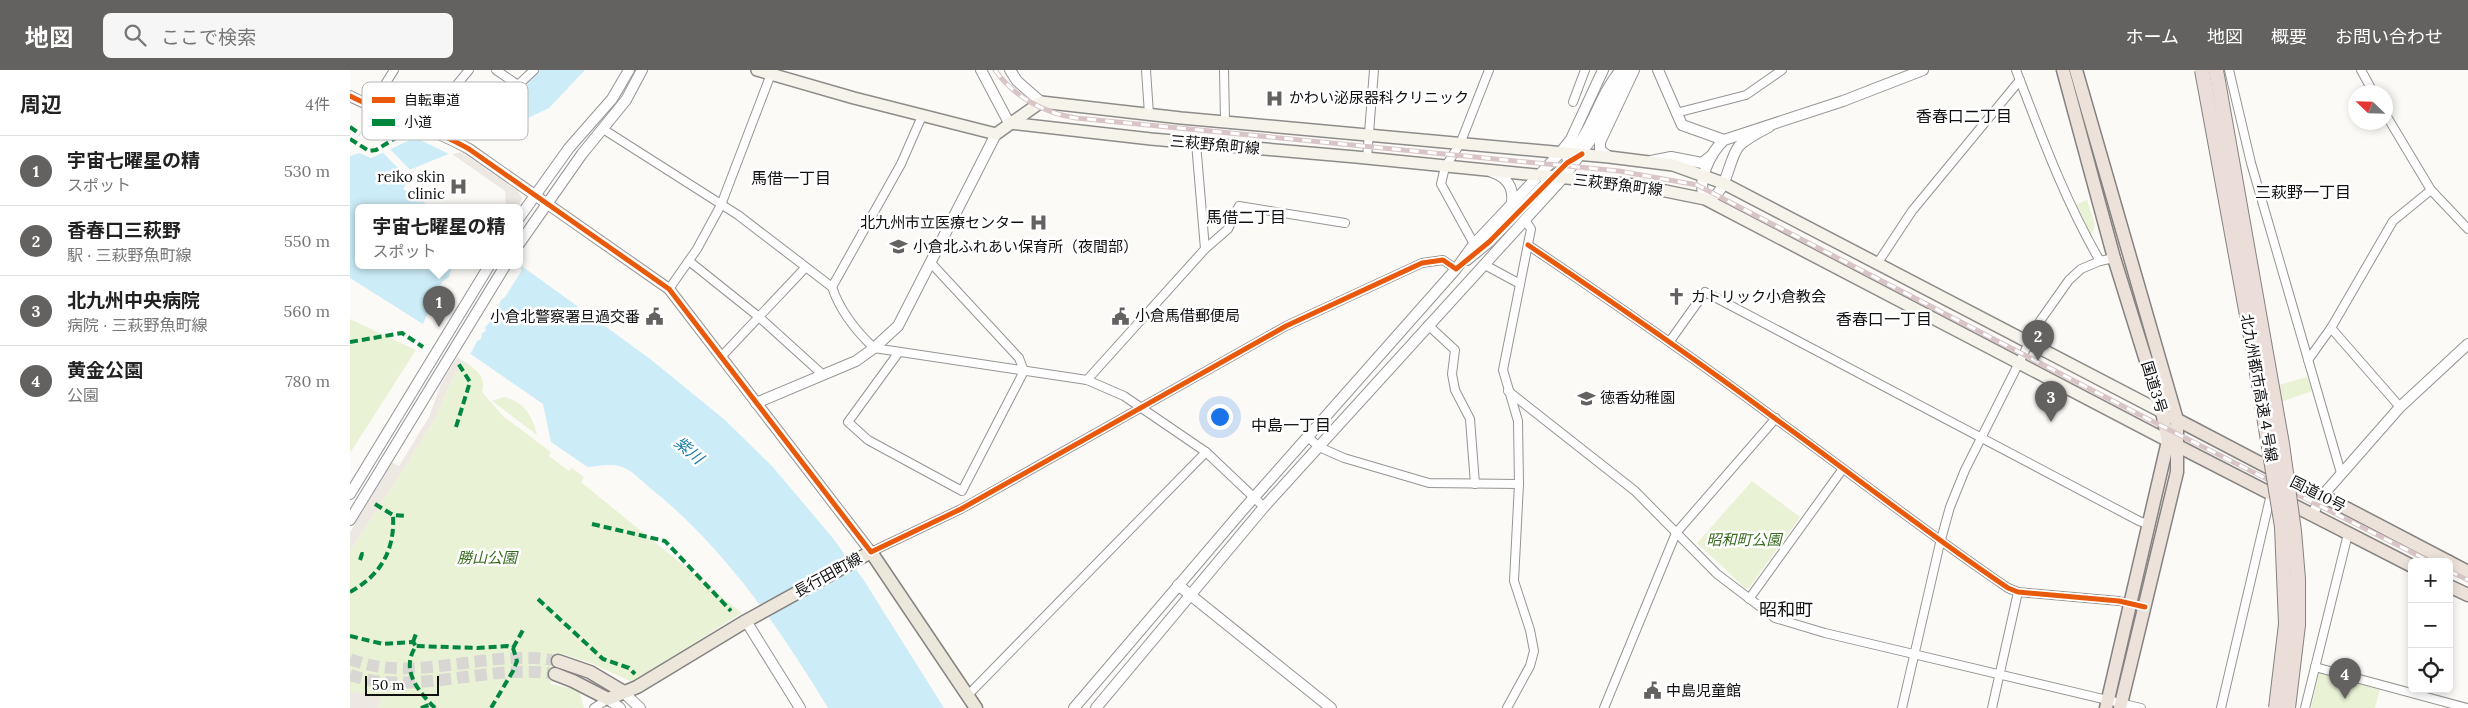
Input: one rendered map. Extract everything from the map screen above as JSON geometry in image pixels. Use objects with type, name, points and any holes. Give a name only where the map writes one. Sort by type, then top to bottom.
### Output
[{"type":"highway","name":"国道3号","points":[[2063,70],[2114,258],[2173,444],[2177,472],[2120,706]]},
{"type":"highway","name":"国道3号","points":[[2076,70],[2177,420],[2173,444],[2150,525],[2107,704]]},
{"type":"highway","name":"北九州都市高速４号線","points":[[2202,70],[2253,348],[2282,527],[2286,624],[2276,708]]},
{"type":"highway","name":"北九州都市高速４号線","points":[[2216,70],[2282,444],[2294,531],[2298,579],[2298,626],[2288,708]]},
{"type":"highway","name":"国道10号","points":[[2162,412],[2441,558]]},
{"type":"highway","name":"国道10号","points":[[2173,444],[2408,564]]},
{"type":"highway","name":"国道10号","points":[[2453,564],[2468,572]]},
{"type":"highway","points":[[2453,588],[2468,595]]},
{"type":"main road","points":[[757,70],[922,116],[996,134],[1041,102]]},
{"type":"main road","name":"三萩野魚町線","points":[[1041,102],[1650,161],[1705,174],[2162,412]]},
{"type":"main road","name":"三萩野魚町線","points":[[1009,123],[1196,143],[1636,185],[1705,199],[2173,444]]},
{"type":"main road","name":"長行田町線","points":[[608,699],[637,687],[746,621],[871,552],[976,708]]},
{"type":"main road","points":[[558,660],[590,672],[622,692]]},
{"type":"main road","points":[[555,674],[608,699]]},
{"type":"street","points":[[387,82],[394,70]]},
{"type":"street","points":[[459,82],[469,70]]},
{"type":"street","points":[[496,70],[514,82]]},
{"type":"street","points":[[521,82],[534,70]]},
{"type":"street","points":[[523,212],[578,137],[612,100],[629,70]]},
{"type":"street","points":[[523,238],[582,154],[604,129],[630,94],[642,70]]},
{"type":"street","points":[[981,70],[1009,123]]},
{"type":"street","points":[[1010,70],[1017,81],[1041,102]]},
{"type":"street","points":[[1146,70],[1150,114]]},
{"type":"street","points":[[1224,70],[1224,121]]},
{"type":"street","points":[[1367,158],[1374,70]]},
{"type":"street","points":[[1474,244],[1441,184],[1445,167],[1460,144],[1489,70]]},
{"type":"street","points":[[1573,102],[1585,70]]},
{"type":"street","points":[[1575,130],[1603,70]]},
{"type":"street","points":[[1074,708],[1254,498],[1456,269],[1474,244],[1560,153],[1575,130],[1592,110],[1611,70]]},
{"type":"street","points":[[1539,175],[1551,172],[1577,154],[1608,87],[1621,70]]},
{"type":"street","points":[[1096,708],[1264,507],[1525,220],[1577,154],[1625,70]]},
{"type":"street","points":[[1609,157],[1600,150],[1600,142],[1634,70]]},
{"type":"street","points":[[1658,70],[1682,125],[1724,140]]},
{"type":"street","points":[[1676,113],[1746,96],[1782,70]]},
{"type":"street","points":[[2016,70],[2044,144],[2100,261]]},
{"type":"street","points":[[2229,70],[2251,163],[2341,474]]},
{"type":"street","points":[[2361,70],[2369,85]]},
{"type":"street","points":[[1650,161],[1671,157],[1702,163],[1724,140],[1769,127],[1918,71]]},
{"type":"street","points":[[669,289],[689,261],[721,205],[771,74]]},
{"type":"street","points":[[1877,264],[1912,211],[2020,80]]},
{"type":"street","points":[[1577,92],[1590,98]]},
{"type":"street","points":[[350,96],[362,102]]},
{"type":"street","points":[[832,287],[901,164],[922,116]]},
{"type":"street","points":[[1712,154],[1702,190],[1705,199],[1716,197],[1740,146],[1769,127]]},
{"type":"street","points":[[2393,127],[2431,190],[2468,229]]},
{"type":"street","points":[[604,129],[738,215],[832,287],[837,303],[862,338],[874,348],[1087,380],[1124,396],[1144,408],[1206,452],[1264,507]]},
{"type":"street","points":[[756,403],[856,361],[874,348],[898,326],[996,134]]},
{"type":"street","points":[[451,140],[469,149],[669,289],[756,403],[803,460],[871,552],[961,509],[1144,408],[1286,326],[1422,263],[1443,260],[1456,269]]},
{"type":"street","points":[[1196,143],[1205,249]]},
{"type":"street","points":[[1490,171],[1507,181],[1512,189],[1512,202]]},
{"type":"street","points":[[1456,269],[1489,242],[1557,178]]},
{"type":"street","points":[[2308,360],[2331,328],[2393,222],[2431,190]]},
{"type":"street","points":[[1087,380],[1205,249],[1228,229],[1238,206],[1345,223]]},
{"type":"street","points":[[1507,708],[1530,666],[1534,651],[1530,630],[1514,581],[1520,484],[1518,421],[1503,370],[1531,229],[1525,220]]},
{"type":"street","points":[[1528,245],[1670,341],[1776,418],[1842,470],[1940,542],[2008,588],[2018,592],[2132,603],[2144,607]]},
{"type":"street","points":[[1902,708],[1916,654],[1940,542],[1950,507],[1966,470],[2040,321],[2069,280],[2081,270],[2100,261],[2114,258]]},
{"type":"street","points":[[689,261],[759,317],[822,374]]},
{"type":"street","points":[[931,263],[1019,358],[1024,371],[962,491],[961,509]]},
{"type":"street","points":[[1484,265],[1520,284]]},
{"type":"street","points":[[721,357],[805,268]]},
{"type":"street","points":[[350,494],[487,269]]},
{"type":"street","points":[[350,520],[503,269]]},
{"type":"street","points":[[1670,341],[1705,292],[1982,440],[2139,522],[2150,525]]},
{"type":"street","points":[[1428,325],[1455,350],[1452,374],[1455,390],[1470,419],[1474,484]]},
{"type":"street","points":[[2331,328],[2400,408]]},
{"type":"street","points":[[2312,515],[2322,496],[2400,408],[2468,344]]},
{"type":"street","points":[[899,352],[848,422],[868,440],[962,491]]},
{"type":"street","points":[[1508,391],[1635,491],[1717,574],[1774,618],[1824,633],[2000,674],[2107,704],[2141,708]]},
{"type":"street","points":[[1604,708],[1676,532],[1776,418]]},
{"type":"street","points":[[1308,437],[1319,447],[1344,458],[1429,483],[1520,484]]},
{"type":"street","points":[[967,696],[1206,452]]},
{"type":"street","points":[[1749,599],[1842,470]]},
{"type":"street","points":[[2221,708],[2271,494]]},
{"type":"street","points":[[2305,708],[2348,534]]},
{"type":"street","points":[[1178,586],[1331,708]]},
{"type":"street","points":[[1992,708],[2018,592]]},
{"type":"street","points":[[746,621],[800,708]]},
{"type":"street","points":[[2315,668],[2467,708]]},
{"type":"street","points":[[622,692],[640,708]]},
{"type":"street","points":[[594,708],[608,699],[620,708]]},
{"type":"green space","points":[[2087,200],[2095,224],[2090,241],[2073,206]]},
{"type":"green space","points":[[350,319],[416,350],[350,453]]},
{"type":"green space","name":"勝山公園","points":[[468,364],[481,376],[483,383],[482,392],[503,416],[551,452],[549,456],[569,471],[572,468],[584,477],[581,482],[742,613],[632,682],[591,663],[558,653],[551,684],[579,690],[584,708],[350,708],[350,552],[434,421],[455,373]]},
{"type":"green space","points":[[2307,377],[2312,391],[2258,410],[2255,392]]},
{"type":"green space","points":[[504,397],[522,406],[530,416],[537,435],[492,401]]},
{"type":"green space","name":"昭和町公園","points":[[1752,481],[1800,517],[1749,588],[1745,588],[1697,543]]},
{"type":"green space","points":[[2319,672],[2380,690],[2375,708],[2311,708]]},
{"type":"shaded area","points":[[461,152],[518,191],[522,198],[520,204],[506,204],[505,191],[452,154]]},
{"type":"shaded area","points":[[457,357],[468,364],[455,373],[434,421],[350,552],[350,533],[391,462],[399,466],[429,417],[441,384]]},
{"type":"shaded area","points":[[350,691],[380,697],[381,704],[377,708],[350,708]]},
{"type":"water","points":[[540,70],[585,70],[549,108],[528,118],[528,82]]},
{"type":"water","name":"紫川","points":[[410,140],[483,140],[402,173],[406,184],[403,189],[427,204],[355,204],[355,269],[523,269],[523,267],[649,358],[725,420],[772,466],[832,537],[863,579],[944,708],[828,708],[791,649],[751,592],[729,565],[681,515],[626,469],[614,465],[588,467],[551,442],[543,404],[472,355],[350,278],[350,156],[359,153],[371,158]]},
{"type":"pier","points":[[420,140],[479,140],[483,142],[451,155]]},
{"type":"pier","points":[[389,148],[411,171],[405,175],[381,151]]},
{"type":"pier","points":[[451,269],[521,269],[505,297],[501,300],[494,318],[485,327],[486,331],[482,333],[481,339],[477,341],[468,355],[422,326],[431,306],[435,304],[442,282],[449,277]]},
{"type":"tunnel","points":[[350,659],[375,666],[401,668],[506,658],[558,661]]},
{"type":"tunnel","points":[[350,675],[375,681],[400,683],[504,673],[530,672],[555,674]]},
{"type":"railway","points":[[995,70],[1011,88],[1041,108],[1076,118],[1619,171],[1697,185],[2144,417],[2423,558]]},
{"type":"railway","points":[[2453,573],[2468,580]]},
{"type":"marked path","points":[[350,127],[360,134]]},
{"type":"marked path","points":[[350,139],[369,151],[376,150],[392,140]]},
{"type":"marked path","points":[[350,342],[402,333],[423,347]]},
{"type":"marked path","points":[[456,427],[470,382],[458,363]]},
{"type":"marked path","points":[[375,504],[393,515],[407,516]]},
{"type":"marked path","points":[[350,592],[370,578],[384,560],[391,539],[393,515]]},
{"type":"marked path","points":[[592,524],[665,541],[731,611]]},
{"type":"marked path","points":[[360,560],[362,554],[364,554]]},
{"type":"marked path","points":[[538,599],[603,659],[629,668],[635,674]]},
{"type":"marked path","points":[[513,648],[523,630]]},
{"type":"marked path","points":[[413,642],[417,631]]},
{"type":"marked path","points":[[350,636],[383,644],[413,642],[416,646]]},
{"type":"marked path","points":[[435,708],[417,687],[410,672],[410,663],[416,646],[477,648],[507,646],[513,648],[517,661],[491,708]]},
{"type":"marked path","points":[[421,708],[431,704]]},
{"type":"cycle path","points":[[350,96],[362,102]]},
{"type":"cycle path","points":[[453,140],[469,149],[669,289],[871,552],[961,509],[1286,326],[1422,263],[1443,260],[1456,269],[1489,242],[1567,163],[1582,154]]},
{"type":"cycle path","points":[[1528,245],[1713,373],[1919,525],[2008,588],[2018,592],[2119,601],[2145,607]]},
{"type":"place","name":"かわい泌尿器科クリニック","points":[[1275,98]]},
{"type":"place","name":"reiko skin clinic","points":[[459,186]]},
{"type":"place","name":"北九州市立医療センター","points":[[1039,223]]},
{"type":"place","name":"小倉北ふれあい保育所（夜間部）","points":[[899,247]]},
{"type":"place","name":"カトリック小倉教会","points":[[1677,297]]},
{"type":"place","name":"小倉馬借郵便局","points":[[1121,316]]},
{"type":"place","name":"小倉北警察署旦過交番","points":[[654,317]]},
{"type":"place","name":"宇宙七曜星の精","points":[[439,327]]},
{"type":"place","name":"香春口三萩野","points":[[2038,361]]},
{"type":"place","name":"徳香幼稚園","points":[[1586,398]]},
{"type":"place","name":"北九州中央病院","points":[[2051,422]]},
{"type":"place","name":"中島児童館","points":[[1652,691]]},
{"type":"place","name":"黄金公園","points":[[2345,699]]},
{"type":"district","name":"香春口二丁目","points":[[1964,116]]},
{"type":"district","name":"馬借一丁目","points":[[791,178]]},
{"type":"district","name":"三萩野一丁目","points":[[2303,192]]},
{"type":"district","name":"馬借二丁目","points":[[1246,217]]},
{"type":"district","name":"香春口一丁目","points":[[1884,319]]},
{"type":"district","name":"中島一丁目","points":[[1291,425]]},
{"type":"district","name":"昭和町","points":[[1786,610]]}]
